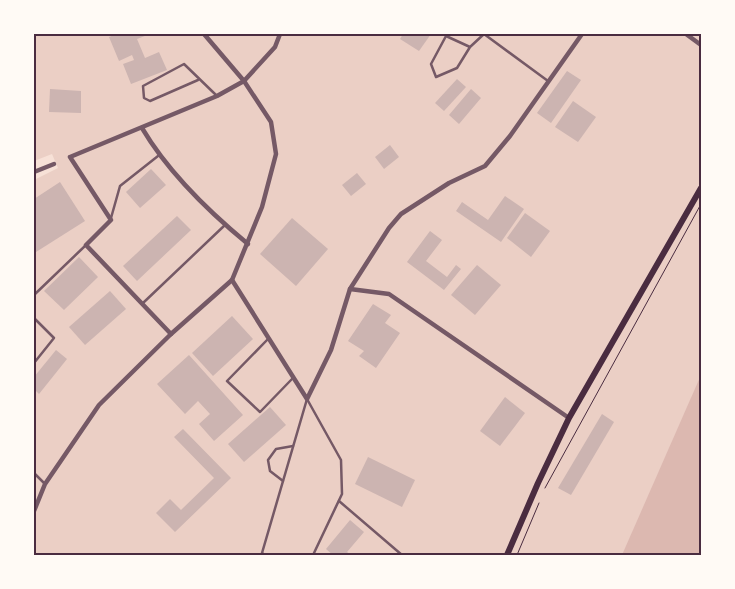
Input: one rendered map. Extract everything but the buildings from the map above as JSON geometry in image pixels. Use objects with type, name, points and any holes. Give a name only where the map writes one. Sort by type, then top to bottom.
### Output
[{"type":"main road","points":[[507,555],[569,418],[701,188]]},
{"type":"street","points":[[34,511],[45,484],[99,405],[171,334],[232,280],[262,207],[276,154],[271,122],[244,81],[204,34]]},
{"type":"street","points":[[171,334],[86,244],[111,220],[70,157],[217,96],[244,81],[274,47],[280,34]]},
{"type":"street","points":[[232,280],[292,379],[307,399],[332,350],[350,289],[389,228],[402,214],[449,183],[485,166],[510,136],[582,34]]},
{"type":"street","points":[[686,34],[701,45]]},
{"type":"street","points":[[142,128],[158,156],[225,225],[248,244]]},
{"type":"street","points":[[34,172],[54,164]]},
{"type":"street","points":[[350,289],[389,294],[569,418]]},
{"type":"lane","points":[[470,47],[446,36],[431,64],[436,77],[457,68],[470,47],[484,34],[548,82]]},
{"type":"lane","points":[[198,80],[150,101],[144,98],[143,86],[184,64],[198,80],[217,96]]},
{"type":"lane","points":[[111,220],[120,186],[158,156]]},
{"type":"lane","points":[[142,304],[225,225]]},
{"type":"lane","points":[[34,295],[86,244]]},
{"type":"lane","points":[[34,318],[54,338],[34,363]]},
{"type":"lane","points":[[268,339],[227,381],[260,412],[292,379]]},
{"type":"lane","points":[[265,555],[262,553],[307,399]]},
{"type":"lane","points":[[307,399],[341,460],[342,494],[314,553],[315,555]]},
{"type":"lane","points":[[283,481],[270,471],[268,460],[276,450],[294,446]]},
{"type":"lane","points":[[34,473],[45,484]]},
{"type":"lane","points":[[339,501],[402,555]]},
{"type":"path","points":[[544,490],[701,204]]},
{"type":"path","points":[[517,555],[540,498]]},
{"type":"shaded area","points":[[34,34],[701,34],[701,555],[34,555],[34,180],[58,168],[52,154],[34,161]]},
{"type":"shaded area","points":[[701,375],[701,555],[622,555]]}]
